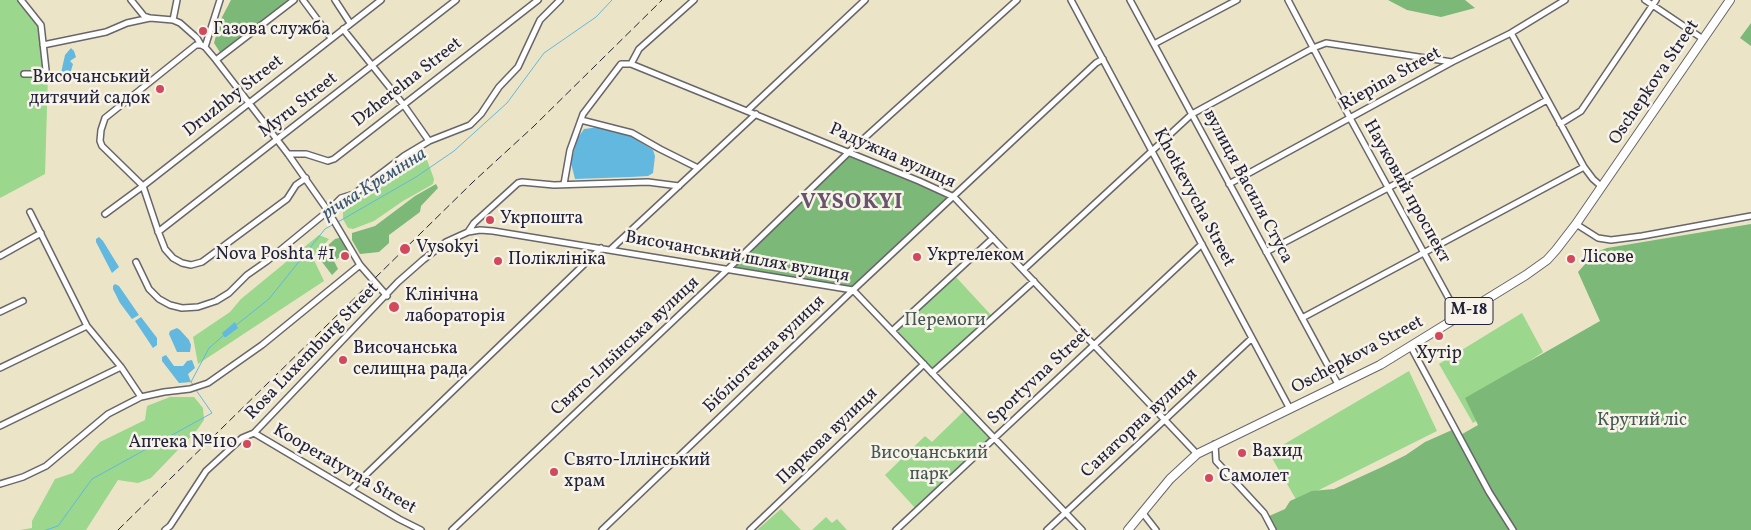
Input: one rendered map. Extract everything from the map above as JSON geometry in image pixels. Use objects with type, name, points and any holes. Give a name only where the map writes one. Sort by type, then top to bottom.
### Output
[{"type":"highway","name":"Oschepkova Street","points":[[1128,530],[1170,479],[1197,454],[1380,365],[1526,276],[1547,260],[1576,224],[1730,0]]},
{"type":"street","points":[[21,0],[41,25],[46,70],[37,74],[24,74]]},
{"type":"street","points":[[131,0],[144,16],[174,20],[197,38],[249,102],[306,178],[360,266],[387,296]]},
{"type":"street","points":[[174,20],[177,0]]},
{"type":"street","points":[[203,46],[220,0]]},
{"type":"street","points":[[216,60],[294,0]]},
{"type":"street","points":[[303,0],[331,38]]},
{"type":"street","points":[[335,0],[350,23]]},
{"type":"street","name":"Druzhby Street","points":[[105,214],[380,0]]},
{"type":"street","name":"Myru Street","points":[[158,232],[456,0]]},
{"type":"street","name":"Dzherelna Street","points":[[288,154],[306,154],[328,161],[334,159],[538,0]]},
{"type":"street","points":[[136,262],[149,289],[159,299],[170,305],[182,308],[198,307],[216,301],[229,293],[247,275],[267,261],[341,198],[354,194],[404,156],[429,141],[470,124],[481,114],[499,87],[518,67],[540,20],[560,0]]},
{"type":"street","points":[[564,184],[570,150],[583,114],[621,64],[631,64],[639,49],[694,0]]},
{"type":"street","points":[[747,111],[865,0]]},
{"type":"street","name":"Свято-Ільїнська вулиця","points":[[452,530],[849,152],[1017,0]]},
{"type":"street","name":"Khotkevycha Street","points":[[1071,0],[1290,410]]},
{"type":"street","name":"вулиця Василя Стуса","points":[[1130,0],[1339,386]]},
{"type":"street","points":[[1154,44],[1237,0]]},
{"type":"street","name":"Науковий проспект","points":[[1288,0],[1459,317]]},
{"type":"street","name":"Riepina Street","points":[[1229,184],[1452,62],[1511,33],[1565,0]]},
{"type":"street","points":[[1645,0],[1703,39]]},
{"type":"street","points":[[1560,124],[1580,111],[1656,0]]},
{"type":"street","points":[[43,45],[106,32],[127,23],[150,18]]},
{"type":"street","points":[[343,29],[403,104],[429,141]]},
{"type":"street","points":[[1511,33],[1584,167],[1602,187]]},
{"type":"street","points":[[1023,270],[1192,114],[1313,48],[1326,43],[1452,62]]},
{"type":"street","points":[[203,46],[196,45],[102,122],[100,141],[102,146],[143,186],[165,249],[173,258],[182,263],[192,265],[202,262],[287,198],[296,185],[306,178]]},
{"type":"street","name":"Бібліотечна вулиця","points":[[602,530],[853,290],[1096,63],[1103,59]]},
{"type":"street","name":"Радужна вулиця","points":[[631,64],[849,152],[954,197],[1197,454]]},
{"type":"street","points":[[1266,252],[1388,188],[1548,100]]},
{"type":"street","points":[[610,250],[756,114]]},
{"type":"street","points":[[580,120],[632,133],[698,168]]},
{"type":"street","points":[[1302,318],[1584,167]]},
{"type":"street","points":[[468,232],[474,223],[511,187],[522,182],[554,185],[648,182],[679,186]]},
{"type":"street","points":[[30,212],[87,326],[121,367],[141,398]]},
{"type":"street","points":[[1576,224],[1598,238],[1610,240],[1751,216]]},
{"type":"street","name":"Височанський шлях вулиця","points":[[468,232],[493,230],[853,290],[1082,530]]},
{"type":"street","name":"Rosa Luxemburg Street","points":[[165,530],[172,528],[206,471],[242,438],[254,433],[387,296],[398,282],[446,242],[468,232]]},
{"type":"street","points":[[0,256],[41,233]]},
{"type":"street","points":[[892,331],[992,238]]},
{"type":"street","name":"Sportyvna Street","points":[[896,530],[1202,244]]},
{"type":"street","points":[[350,490],[602,248]]},
{"type":"street","points":[[0,484],[46,466],[63,454],[86,431],[108,414],[141,398],[195,388],[219,376],[262,345],[360,266]]},
{"type":"street","points":[[932,373],[1034,281]]},
{"type":"street","points":[[0,312],[23,301]]},
{"type":"street","points":[[0,368],[87,326]]},
{"type":"street","name":"Санаторна вулиця","points":[[1047,530],[1252,338]]},
{"type":"street","points":[[1411,346],[1489,492],[1513,530]]},
{"type":"street","name":"Паркова вулиця","points":[[750,530],[924,364]]},
{"type":"street","points":[[0,426],[121,367]]},
{"type":"street","name":"Kooperatyvna Street","points":[[254,433],[421,530]]},
{"type":"street","points":[[1215,444],[1216,461],[1267,518],[1273,530]]},
{"type":"street","points":[[1142,512],[1156,530]]},
{"type":"green space","points":[[0,0],[20,0],[42,22],[48,73],[45,174],[0,198]]},
{"type":"green space","points":[[231,0],[292,0],[221,54],[214,43],[220,21]]},
{"type":"green space","points":[[1388,0],[1465,0],[1475,8],[1441,17],[1407,10]]},
{"type":"green space","points":[[1751,23],[1751,46],[1740,38]]},
{"type":"green space","points":[[849,152],[954,197],[853,290],[728,269]]},
{"type":"green space","points":[[416,157],[422,157],[427,160],[434,179],[433,184],[403,201],[374,221],[353,229],[348,228],[343,219],[343,205]]},
{"type":"green space","points":[[436,184],[438,188],[421,206],[420,212],[389,235],[389,243],[379,252],[360,254],[352,240],[352,233],[375,226],[415,196]]},
{"type":"green space","name":"Крутий ліс","points":[[1751,224],[1751,530],[1275,530],[1267,517],[1285,509],[1290,501],[1312,491],[1334,489],[1406,455],[1425,442],[1452,430],[1457,437],[1478,425],[1465,398],[1600,321],[1578,272],[1596,252],[1607,248]]},
{"type":"green space","points":[[319,235],[329,239],[313,258],[324,281],[198,364],[193,337],[230,312],[241,299]]},
{"type":"green space","points":[[343,237],[350,250],[334,261],[338,269],[332,275],[316,256],[335,239]]},
{"type":"green space","name":"Перемоги","points":[[955,276],[991,315],[931,371],[895,333]]},
{"type":"green space","points":[[1522,313],[1543,352],[1507,376],[1511,400],[1473,423],[1439,364]]},
{"type":"green space","points":[[1409,371],[1437,431],[1297,501],[1269,453]]},
{"type":"green space","points":[[170,397],[194,397],[203,408],[204,420],[197,430],[151,478],[138,483],[118,480],[86,530],[20,530],[32,528],[32,521],[55,479],[73,473],[100,442],[145,420],[147,406]]},
{"type":"green space","name":"Височанський парк","points":[[965,410],[991,439],[916,509],[885,475],[925,436],[932,442]]},
{"type":"green space","points":[[781,509],[801,530],[757,530]]},
{"type":"green space","points":[[826,517],[832,523],[837,519],[847,530],[812,530]]},
{"type":"water","points":[[71,48],[76,57],[70,61],[73,64],[70,74],[64,76],[61,73],[65,55]]},
{"type":"water","points":[[599,127],[616,133],[627,134],[653,150],[655,156],[653,173],[648,176],[575,179],[571,163],[577,139],[584,129]]},
{"type":"water","points":[[99,237],[119,267],[112,273],[96,242],[96,239]]},
{"type":"water","points":[[115,284],[119,286],[139,315],[132,319],[120,303],[113,289]]},
{"type":"water","points":[[141,317],[157,338],[157,345],[153,348],[135,321]]},
{"type":"water","points":[[235,322],[238,328],[224,337],[222,333]]},
{"type":"water","points":[[177,328],[189,340],[191,345],[190,352],[177,352],[169,334],[170,331]]},
{"type":"water","points":[[166,355],[174,366],[183,366],[187,361],[192,360],[195,368],[188,374],[191,382],[179,383],[162,361],[162,357]]},
{"type":"waterway","name":"річка Кремінна","points":[[338,222],[416,177],[454,151],[507,103],[544,53],[596,17],[612,0]]},
{"type":"waterway","name":"річка Кремінна","points":[[235,326],[269,299],[325,229],[334,224]]},
{"type":"waterway","name":"річка Кремінна","points":[[194,386],[191,382],[209,348],[224,335]]},
{"type":"waterway","name":"річка Кремінна","points":[[46,530],[58,526],[92,479],[212,413],[196,390]]},
{"type":"railway","points":[[118,530],[473,182],[533,127],[662,0]]},
{"type":"place","name":"Газова служба","points":[[203,31]]},
{"type":"place","name":"Височанський дитячий садок","points":[[160,89]]},
{"type":"place","name":"Укрпошта","points":[[490,220]]},
{"type":"place","name":"Vysokyi","points":[[405,249]]},
{"type":"place","name":"Nova Poshta #1","points":[[345,256]]},
{"type":"place","name":"Укртелеком","points":[[917,257]]},
{"type":"place","name":"Лісове","points":[[1571,259]]},
{"type":"place","name":"Поліклініка","points":[[498,261]]},
{"type":"place","name":"Клінічна лабораторія","points":[[394,307]]},
{"type":"place","name":"Хутір","points":[[1439,336]]},
{"type":"place","name":"Височанська селищна рада","points":[[343,360]]},
{"type":"place","name":"Аптека №110","points":[[247,444]]},
{"type":"place","name":"Вахид","points":[[1242,453]]},
{"type":"place","name":"Свято-Іллінський храм","points":[[554,472]]},
{"type":"place","name":"Самолет","points":[[1209,478]]},
{"type":"district","name":"VYSOKYI","points":[[852,204]]}]
